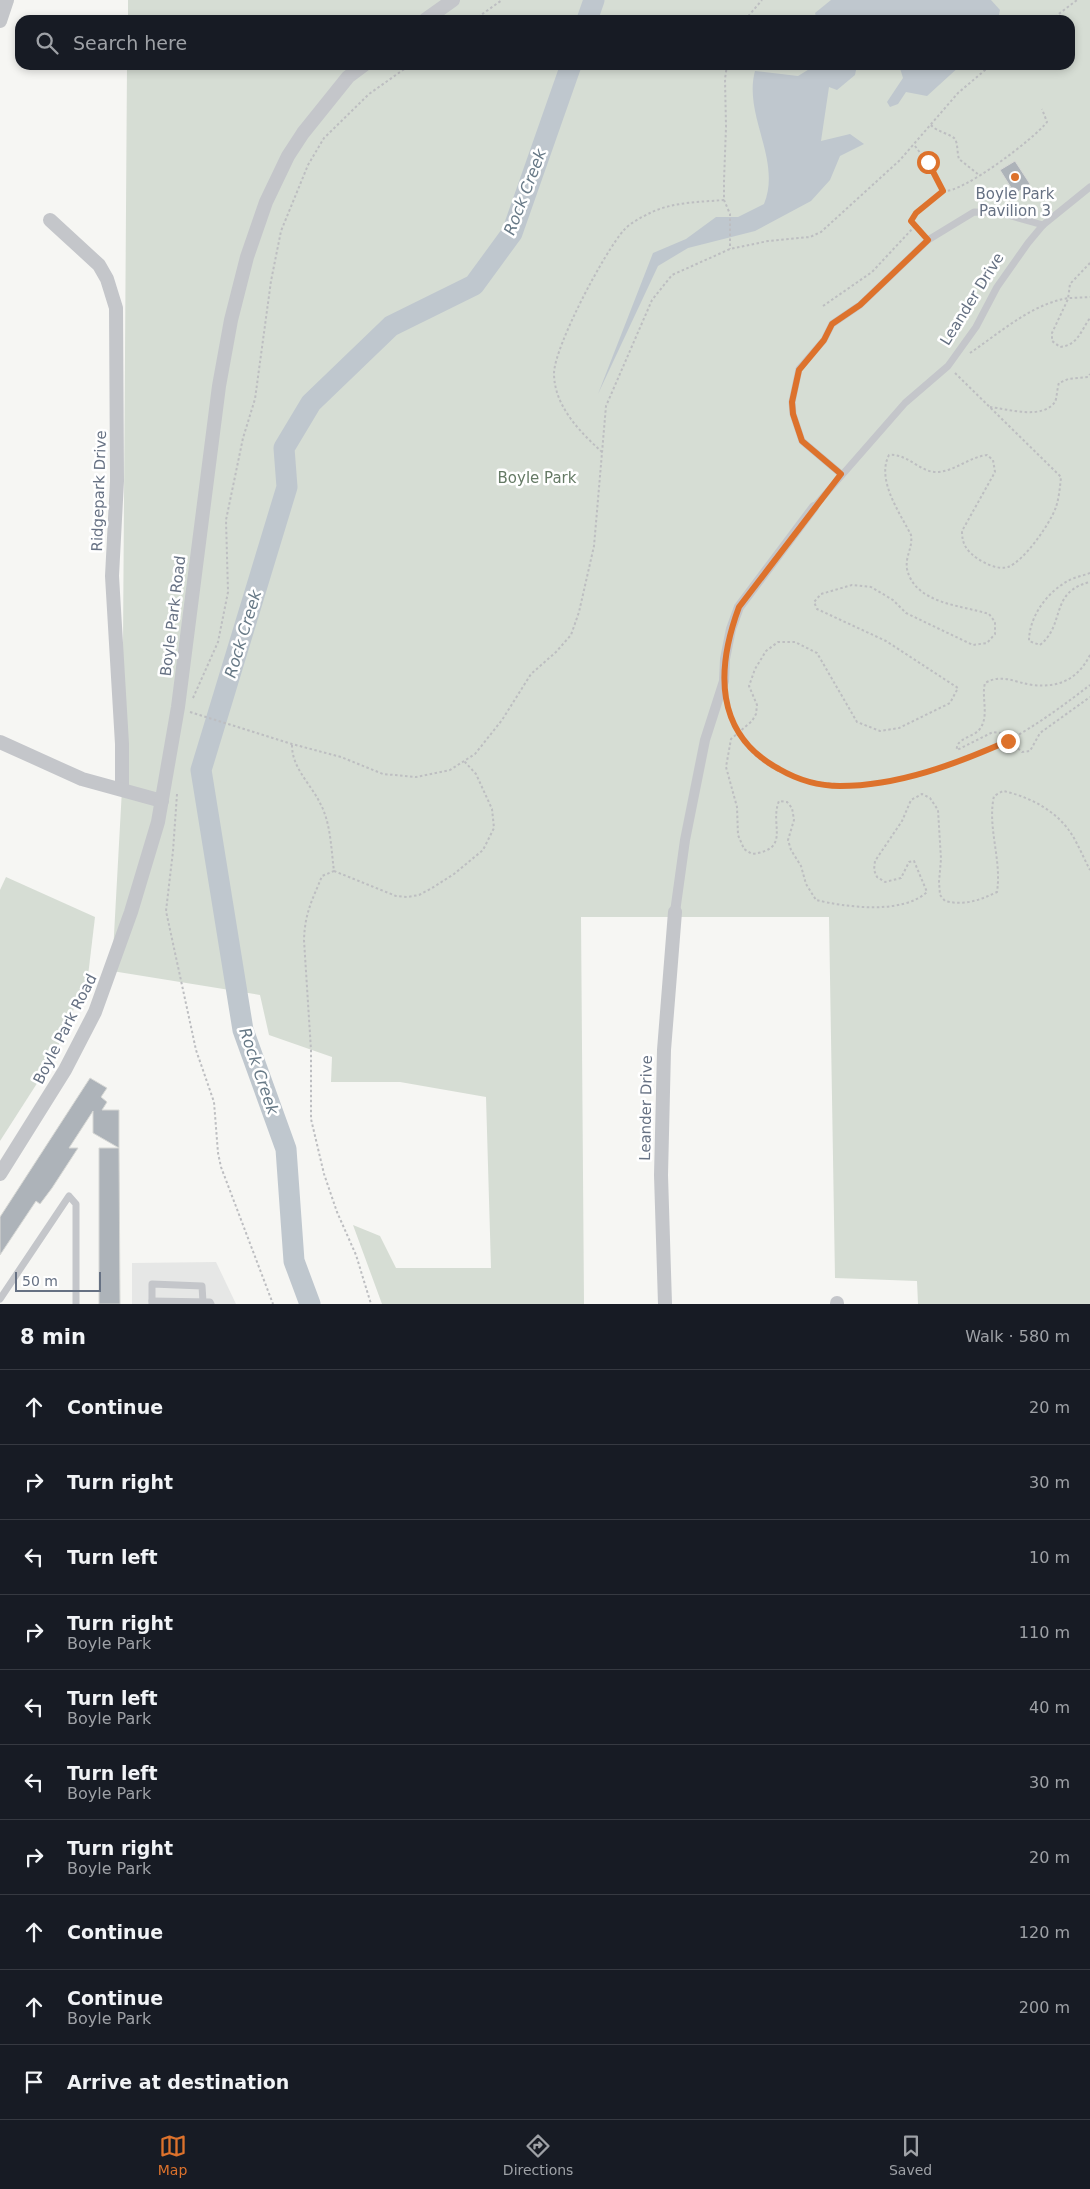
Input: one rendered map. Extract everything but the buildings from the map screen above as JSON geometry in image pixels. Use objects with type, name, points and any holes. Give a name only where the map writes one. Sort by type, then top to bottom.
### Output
[{"type":"street","points":[[0,21],[7,0]]},
{"type":"street","points":[[432,15],[453,0]]},
{"type":"street","name":"Boyle Park Road","points":[[0,1174],[65,1070],[95,1012],[131,912],[158,822],[178,707],[219,386],[231,320],[247,258],[266,202],[288,156],[303,133],[348,77],[357,70]]},
{"type":"street","name":"Ridgepark Drive","points":[[50,220],[99,265],[113,293],[116,308],[117,482],[112,576],[122,744],[122,789]]},
{"type":"street","points":[[675,912],[685,840],[705,740],[724,681],[725,659],[731,629],[739,607],[814,507]]},
{"type":"street","points":[[0,742],[82,779],[162,801]]},
{"type":"street","name":"Leander Drive","points":[[665,1304],[661,1175],[664,1050],[675,912]]},
{"type":"lane","name":"Leander Drive","points":[[841,474],[905,403],[948,366],[976,327],[997,287],[1028,242],[1043,225],[1090,187]]},
{"type":"lane","points":[[814,507],[841,474],[802,441],[793,414],[792,402],[799,370],[824,340],[832,324],[860,305],[928,240],[974,212],[1001,213],[1043,225]]},
{"type":"lane","points":[[0,1299],[69,1196],[76,1204],[76,1304]]},
{"type":"lane","points":[[203,1302],[202,1286],[152,1284],[152,1302],[203,1302],[211,1304]]},
{"type":"path","points":[[481,15],[502,0]]},
{"type":"path","points":[[749,15],[762,0]]},
{"type":"path","points":[[1058,15],[1077,0]]},
{"type":"path","points":[[191,703],[218,642],[228,592],[226,520],[243,438],[255,399],[271,281],[282,231],[308,165],[324,138],[368,94],[403,70]]},
{"type":"path","points":[[726,70],[724,200],[730,214],[730,250]]},
{"type":"path","points":[[187,719],[188,711],[272,738],[341,757],[383,774],[416,778],[450,770],[475,754],[502,720],[531,674],[556,652],[571,635],[579,612],[594,546],[606,406],[652,300],[672,274],[730,250],[768,241],[810,237],[821,232],[914,145],[958,93],[985,70]]},
{"type":"path","points":[[928,240],[914,227],[911,218],[943,191],[960,186],[1004,160],[1042,128],[1046,122],[1042,109]]},
{"type":"path","points":[[931,125],[940,133],[953,137],[956,140],[958,159],[979,175]]},
{"type":"path","points":[[914,145],[930,166],[943,191]]},
{"type":"path","points":[[602,452],[577,429],[558,396],[554,372],[565,339],[596,272],[625,229],[651,212],[681,204],[724,200]]},
{"type":"path","points":[[823,306],[872,272],[914,227]]},
{"type":"path","points":[[1090,263],[1070,284],[1068,299],[1052,333],[1052,341],[1060,347],[1070,346],[1079,339],[1090,318]]},
{"type":"path","points":[[1090,297],[1054,302],[1032,312],[948,366],[1062,477],[1056,507],[1044,529],[1021,558],[1007,567],[996,567],[980,560],[967,551],[962,541],[962,531],[995,472],[993,460],[987,455],[977,456],[939,472],[927,470],[898,454],[889,455],[884,464],[887,483],[911,535],[912,544],[906,558],[908,571],[915,586],[929,597],[989,614],[994,622],[995,634],[988,643],[973,645],[931,625],[906,612],[893,600],[871,587],[852,585],[821,594],[814,602],[817,609],[886,641],[947,678],[958,688],[950,703],[899,728],[880,732],[857,722],[816,653],[796,642],[778,642],[766,651],[755,669],[749,686],[756,705],[756,714],[739,734],[731,739],[726,767],[737,807],[738,835],[744,849],[752,854],[766,852],[775,843],[778,831],[776,807],[779,801],[787,802],[792,808],[794,820],[788,840],[791,850],[801,866],[806,884],[816,900],[847,907],[875,907],[921,898],[927,892],[914,861],[909,862],[902,878],[894,882],[885,882],[877,877],[874,870],[876,861],[902,821],[911,800],[922,794],[930,798],[938,810],[941,859],[939,882],[940,894],[945,902],[957,904],[976,902],[998,892],[998,856],[991,812],[994,796],[1003,791],[1020,794],[1041,805],[1068,828],[1090,870]]},
{"type":"path","points":[[990,406],[1036,413],[1044,411],[1056,401],[1059,382],[1088,377],[1090,374]]},
{"type":"path","points":[[1090,573],[1069,580],[1051,593],[1037,613],[1029,632],[1029,641],[1040,645],[1046,640],[1064,596],[1074,587],[1090,582]]},
{"type":"path","points":[[1090,655],[1078,672],[1064,683],[1032,685],[1009,678],[1000,678],[985,684],[983,692],[985,718],[979,730],[958,744],[957,750],[993,732],[1001,733],[1022,752],[1030,751],[1040,733],[1090,697]]},
{"type":"path","points":[[727,705],[739,734],[757,756],[804,781],[839,786],[892,780],[958,762],[1008,741],[1090,685]]},
{"type":"path","points":[[292,744],[292,754],[302,776],[321,804],[327,824],[334,871]]},
{"type":"path","points":[[370,1304],[356,1255],[337,1212],[324,1174],[311,1119],[311,1050],[304,922],[310,898],[322,876],[334,871],[396,896],[407,897],[419,895],[432,888],[454,874],[483,850],[494,828],[492,808],[476,774],[464,761]]},
{"type":"path","points":[[177,792],[166,911],[196,1050],[214,1102],[221,1167],[243,1231],[273,1304]]},
{"type":"shaded area","points":[[831,0],[991,0],[1000,10],[999,15],[816,15],[815,13]]},
{"type":"shaded area","points":[[808,70],[856,70],[855,75],[837,90],[829,87],[821,141],[850,134],[864,144],[840,156],[830,180],[811,201],[755,231],[688,248],[658,266],[598,394],[653,253],[686,239],[716,217],[738,217],[764,204],[769,171],[754,104],[755,71],[798,76]]},
{"type":"shaded area","points":[[901,70],[956,70],[927,96],[906,92],[898,104],[890,107],[887,102],[903,78]]},
{"type":"shaded area","points":[[216,1262],[236,1304],[132,1304],[132,1263]]},
{"type":"green space","name":"Boyle Park","points":[[128,0],[1090,0],[1090,1304],[918,1304],[917,1281],[835,1278],[829,917],[581,917],[584,1304],[382,1304],[353,1225],[380,1236],[396,1268],[491,1268],[486,1097],[400,1082],[331,1082],[332,1057],[269,1035],[260,995],[112,971],[122,789],[127,70],[1075,70],[1075,15],[128,15]]},
{"type":"green space","points":[[6,877],[95,917],[88,976],[52,1060],[0,1141],[0,890]]},
{"type":"waterway","name":"Rock Creek","points":[[589,15],[594,0]]},
{"type":"waterway","name":"Rock Creek","points":[[310,1304],[294,1261],[286,1149],[243,1030],[201,770],[287,487],[284,448],[311,403],[391,326],[474,285],[512,233],[569,70]]},
{"type":"place","name":"Boyle Park Pavilion 3","points":[[1015,177]]},
{"type":"route","points":[[928,162],[943,191],[911,218],[912,225],[928,240],[860,305],[832,324],[824,340],[799,370],[792,402],[793,414],[802,441],[841,474],[739,607],[731,629],[725,659],[724,681],[726,700],[734,725],[744,742],[764,762],[804,781],[826,785],[852,786],[892,780],[958,762],[1008,741]]}]
